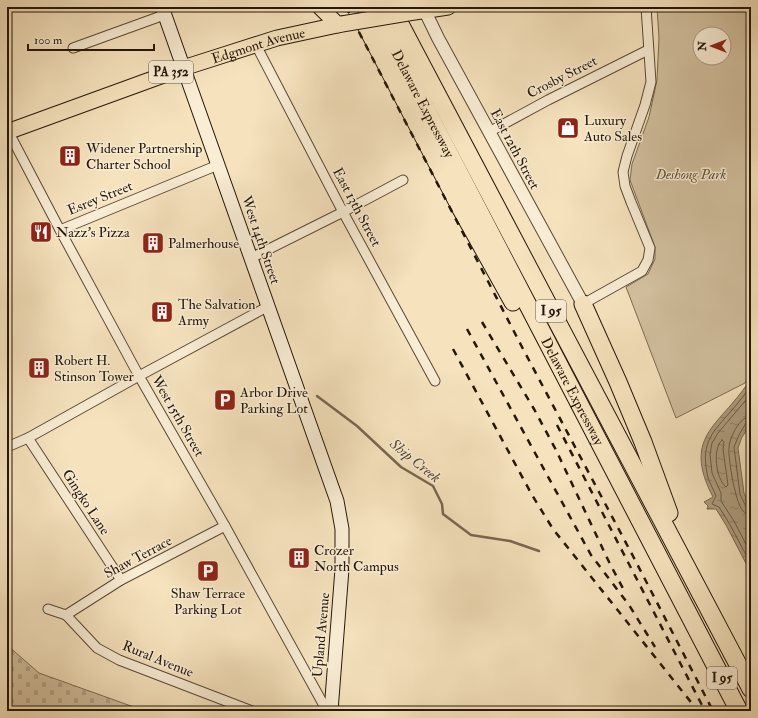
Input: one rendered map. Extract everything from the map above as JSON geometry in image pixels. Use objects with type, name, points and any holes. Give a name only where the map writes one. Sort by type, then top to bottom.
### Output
[{"type":"highway","name":"Delaware Expressway","points":[[391,7],[751,689]]},
{"type":"highway","name":"Delaware Expressway","points":[[368,14],[642,525],[739,711]]},
{"type":"highway","points":[[368,14],[460,207],[598,460],[642,525]]},
{"type":"highway","points":[[583,304],[643,442],[674,525],[712,614]]},
{"type":"main road","points":[[320,7],[340,25]]},
{"type":"main road","name":"Edgmont Avenue","points":[[8,131],[183,68],[277,38],[340,25],[368,14],[408,13],[424,9],[448,7]]},
{"type":"main road","name":"West 14th Street","points":[[163,11],[309,422]]},
{"type":"main road","name":"Upland Avenue","points":[[309,422],[335,493],[342,529],[342,569],[331,711]]},
{"type":"street","points":[[583,304],[642,271],[648,260],[650,248],[625,186],[623,172],[651,82],[646,7]]},
{"type":"street","name":"East 12th Street","points":[[424,9],[583,304]]},
{"type":"street","points":[[73,48],[163,11]]},
{"type":"street","name":"East 13th Street","points":[[256,45],[343,212],[435,381]]},
{"type":"street","name":"Crosby Street","points":[[489,132],[555,96],[648,50]]},
{"type":"street","name":"West 15th Street","points":[[8,131],[139,376],[225,526],[327,711]]},
{"type":"street","name":"Esrey Street","points":[[60,230],[218,165]]},
{"type":"street","points":[[251,258],[343,212],[402,180]]},
{"type":"street","points":[[7,447],[28,438],[267,307]]},
{"type":"street","name":"Gingko Lane","points":[[28,438],[121,580]]},
{"type":"street","name":"Shaw Terrace","points":[[66,615],[121,580],[225,526]]},
{"type":"street","points":[[48,609],[66,615]]},
{"type":"street","name":"Rural Avenue","points":[[66,615],[97,648],[119,660],[252,711]]},
{"type":"green space","name":"Deshong Park","points":[[657,7],[751,7],[751,373],[745,383],[676,418],[626,287],[648,274],[655,259],[655,247],[630,180],[632,164],[649,117],[657,80],[659,38]]},
{"type":"green space","points":[[7,645],[39,673],[145,711],[7,711]]},
{"type":"water","points":[[751,378],[751,424],[742,437],[738,448],[744,493],[751,509],[751,573],[716,509],[707,509],[708,506],[704,502],[713,497],[704,476],[701,458],[703,444],[709,432]]},
{"type":"waterway","name":"Ship Creek","points":[[317,396],[357,426],[401,467],[433,486],[442,504],[443,514],[471,535],[510,541],[539,551]]},
{"type":"railway","points":[[346,7],[713,711]]},
{"type":"railway","points":[[482,322],[534,409],[556,450],[610,564],[626,594]]},
{"type":"railway","points":[[467,329],[591,555],[629,605],[655,647]]},
{"type":"railway","points":[[453,349],[532,495],[553,529],[698,711]]},
{"type":"railway","points":[[557,425],[705,711]]},
{"type":"place","name":"Luxury Auto Sales","points":[[568,128]]},
{"type":"place","name":"Widener Partnership Charter School","points":[[70,156]]},
{"type":"place","name":"Nazz's Pizza","points":[[41,232]]},
{"type":"place","name":"Palmerhouse","points":[[153,243]]},
{"type":"place","name":"The Salvation Army","points":[[162,312]]},
{"type":"place","name":"Robert H. Stinson Tower","points":[[39,368]]},
{"type":"place","name":"Arbor Drive Parking Lot","points":[[225,400]]},
{"type":"place","name":"Crozer North Campus","points":[[299,558]]},
{"type":"place","name":"Shaw Terrace Parking Lot","points":[[208,571]]}]
